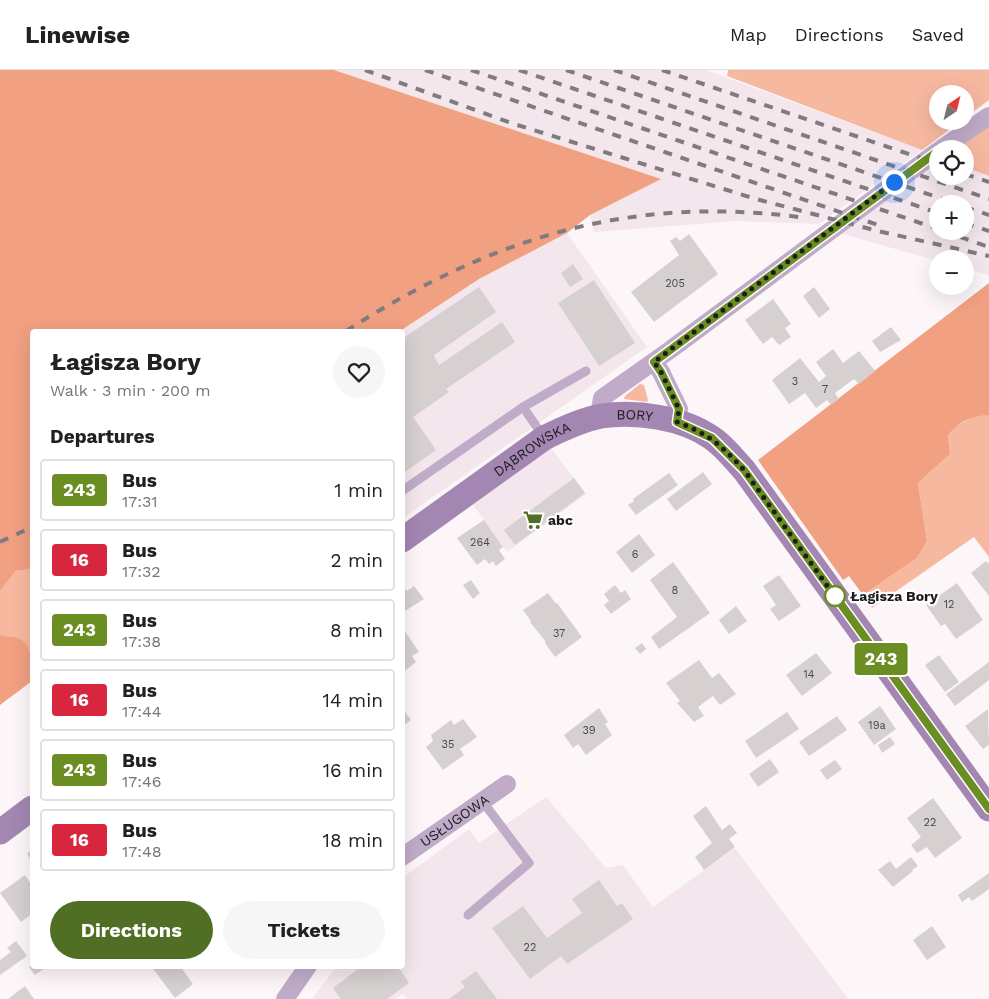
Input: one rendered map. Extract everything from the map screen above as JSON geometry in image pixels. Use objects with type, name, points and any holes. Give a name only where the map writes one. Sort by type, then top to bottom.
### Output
[{"type":"street","points":[[954,140],[989,116]]},
{"type":"street","points":[[600,416],[602,398],[654,362],[929,158]]},
{"type":"street","points":[[654,362],[679,409],[677,422]]},
{"type":"street","name":"BORY","points":[[600,416],[628,414],[677,422],[712,438],[744,470],[989,809]]},
{"type":"street","name":"DĄBROWSKA","points":[[405,538],[544,438],[569,426],[600,416]]},
{"type":"street","name":"USŁUGOWA","points":[[405,855],[507,784]]},
{"type":"street","points":[[0,832],[30,810]]},
{"type":"street","points":[[285,999],[306,969]]},
{"type":"lane","points":[[405,489],[523,407],[586,371]]},
{"type":"lane","points":[[523,407],[544,438]]},
{"type":"lane","points":[[468,915],[529,863],[483,802]]},
{"type":"shaded area","points":[[0,70],[334,70],[661,179],[590,215],[567,233],[479,279],[403,329],[30,329],[30,569],[16,571],[0,591]]},
{"type":"shaded area","points":[[334,70],[706,70],[922,150],[819,224],[736,221],[594,232],[590,215],[660,179]]},
{"type":"shaded area","points":[[728,70],[989,70],[989,100],[974,111],[974,85],[929,85],[929,130],[949,130],[935,140],[929,140],[929,145],[922,150],[727,76]]},
{"type":"shaded area","points":[[989,126],[989,176],[974,170],[974,140],[970,140]]},
{"type":"shaded area","points":[[929,169],[929,185],[974,185],[974,170],[989,176],[989,275],[974,271],[974,250],[929,250],[929,259],[840,233]]},
{"type":"shaded area","points":[[567,233],[647,347],[405,517],[405,329],[403,329],[479,279]]},
{"type":"shaded area","points":[[989,283],[989,415],[977,416],[956,426],[948,435],[950,454],[918,483],[927,541],[917,558],[863,595],[849,576],[843,580],[758,460]]},
{"type":"shaded area","points":[[640,384],[644,385],[647,402],[624,399],[625,396]]},
{"type":"shaded area","points":[[977,415],[989,415],[989,557],[974,537],[872,608],[863,595],[917,558],[927,541],[918,483],[950,454],[948,435],[953,427]]},
{"type":"shaded area","points":[[550,447],[586,494],[507,552],[471,502]]},
{"type":"shaded area","points":[[30,569],[30,655],[21,641],[13,637],[0,635],[0,591],[16,571]]},
{"type":"shaded area","points":[[0,635],[17,638],[27,645],[30,653],[30,682],[0,705]]},
{"type":"shaded area","points":[[546,797],[606,868],[623,865],[653,907],[735,848],[848,999],[407,999],[403,994],[395,999],[312,999],[335,969],[405,969],[405,876],[469,829],[479,843]]},
{"type":"building","points":[[689,234],[718,274],[654,322],[631,292],[679,255],[670,241],[676,237],[680,241]]},
{"type":"building","points":[[573,264],[583,279],[570,287],[561,273]]},
{"type":"building","points":[[594,280],[635,343],[599,366],[558,303]]},
{"type":"building","points":[[479,287],[496,312],[434,355],[439,365],[502,322],[515,342],[446,389],[449,392],[413,417],[436,450],[405,472],[405,337]]},
{"type":"building","points":[[814,287],[830,309],[819,318],[803,296]]},
{"type":"building","points":[[773,299],[791,324],[785,328],[791,337],[779,345],[772,337],[763,344],[745,320]]},
{"type":"building","points":[[891,327],[901,340],[880,352],[872,341]]},
{"type":"building","points":[[833,349],[843,363],[859,351],[875,371],[859,384],[854,379],[835,393],[839,399],[831,405],[827,400],[816,408],[805,393],[789,404],[772,380],[800,358],[819,382],[826,376],[816,362]]},
{"type":"building","points":[[703,472],[712,484],[676,511],[667,499]]},
{"type":"building","points":[[669,473],[678,485],[636,515],[628,505],[634,501],[633,499]]},
{"type":"building","name":"abc","points":[[574,478],[585,493],[515,545],[504,530]]},
{"type":"building","points":[[484,520],[503,547],[499,550],[505,559],[496,566],[493,561],[489,564],[485,559],[477,565],[457,538]]},
{"type":"building","points":[[639,534],[655,555],[632,573],[616,552]]},
{"type":"building","points":[[986,561],[989,564],[989,596],[971,573]]},
{"type":"building","points":[[673,562],[710,613],[659,649],[651,637],[677,617],[650,580]]},
{"type":"building","points":[[779,575],[801,606],[779,621],[770,609],[776,605],[763,586]]},
{"type":"building","points":[[471,580],[480,593],[473,599],[463,585]]},
{"type":"building","points":[[957,583],[983,620],[956,639],[945,624],[941,626],[926,605]]},
{"type":"building","points":[[615,585],[621,593],[625,590],[631,599],[611,614],[604,605],[609,601],[604,594]]},
{"type":"building","points":[[414,586],[424,599],[405,611],[405,589],[407,591]]},
{"type":"building","points":[[548,593],[582,637],[555,657],[523,610]]},
{"type":"building","points":[[736,606],[747,621],[729,634],[719,620]]},
{"type":"building","points":[[405,631],[419,652],[412,656],[416,662],[405,671]]},
{"type":"building","points":[[642,643],[646,649],[640,654],[635,648]]},
{"type":"building","points":[[816,653],[832,673],[802,696],[786,675]]},
{"type":"building","points":[[939,655],[959,682],[945,692],[925,665]]},
{"type":"building","points":[[699,660],[712,678],[719,673],[736,694],[720,705],[713,696],[698,707],[704,716],[694,722],[677,703],[680,701],[666,683]]},
{"type":"building","points":[[989,662],[989,680],[955,706],[946,694]]},
{"type":"building","points":[[880,706],[896,729],[874,745],[858,722]]},
{"type":"building","points":[[599,708],[608,722],[605,724],[612,735],[586,755],[578,744],[573,748],[564,735]]},
{"type":"building","points":[[988,709],[989,745],[983,749],[965,726]]},
{"type":"building","points":[[405,712],[411,720],[405,725]]},
{"type":"building","points":[[787,712],[799,729],[756,758],[745,741]]},
{"type":"building","points":[[837,716],[847,730],[809,756],[799,742]]},
{"type":"building","points":[[463,719],[477,737],[460,749],[464,755],[443,770],[426,747],[433,741],[431,735],[451,720],[454,725]]},
{"type":"building","points":[[890,737],[895,744],[882,753],[878,745]]},
{"type":"building","points":[[770,759],[779,772],[758,787],[749,774]]},
{"type":"building","points":[[835,760],[842,769],[827,780],[820,770]]},
{"type":"building","points":[[933,798],[962,838],[935,858],[927,847],[917,853],[911,845],[921,837],[907,818]]},
{"type":"building","points":[[706,806],[722,830],[730,824],[737,833],[729,839],[735,847],[704,870],[695,857],[712,843],[693,816]]},
{"type":"building","points":[[911,857],[918,866],[893,887],[878,870],[890,861],[896,869]]},
{"type":"building","points":[[989,873],[989,889],[972,901],[969,897],[962,902],[958,895]]},
{"type":"building","points":[[25,875],[30,883],[30,915],[21,922],[0,893]]},
{"type":"building","points":[[599,880],[617,906],[622,903],[633,919],[567,964],[561,956],[530,979],[492,928],[523,906],[547,938],[582,913],[572,899]]},
{"type":"building","points":[[932,926],[946,947],[927,960],[913,940]]},
{"type":"building","points":[[16,941],[27,956],[0,975],[0,960],[11,952],[7,948]]},
{"type":"building","points":[[30,969],[44,969],[35,975]]},
{"type":"building","points":[[153,969],[182,969],[193,984],[175,998]]},
{"type":"building","points":[[358,969],[400,969],[409,983],[387,999],[341,999],[333,988]]},
{"type":"building","points":[[476,971],[497,999],[449,999],[465,987],[461,982]]},
{"type":"building","points":[[25,986],[34,999],[8,999]]},
{"type":"railway","points":[[365,70],[511,123],[756,199],[878,231],[989,256]]},
{"type":"railway","points":[[425,70],[878,225]]},
{"type":"railway","points":[[471,70],[929,226]]},
{"type":"railway","points":[[519,70],[929,210]]},
{"type":"railway","points":[[566,70],[931,195]]},
{"type":"railway","points":[[614,70],[989,199]]},
{"type":"railway","points":[[662,70],[929,161]]},
{"type":"railway","points":[[974,177],[989,182]]},
{"type":"railway","points":[[974,210],[989,215]]},
{"type":"railway","points":[[349,329],[453,271],[507,249],[562,231],[618,219],[676,213],[736,212],[799,217]]},
{"type":"railway","points":[[974,226],[989,231]]},
{"type":"railway","points":[[969,240],[989,247]]},
{"type":"railway","points":[[0,542],[30,528]]},
{"type":"bus line","name":"243","points":[[929,157],[654,362],[679,409],[677,422],[694,428],[712,438],[744,470],[989,809]]},
{"type":"place","name":"abc","points":[[533,520]]},
{"type":"place","name":"Łagisza Bory","points":[[835,596]]},
{"type":"route","points":[[835,596],[836,598],[736,461],[712,438],[694,428],[677,422],[679,409],[654,362],[894,182]]}]
